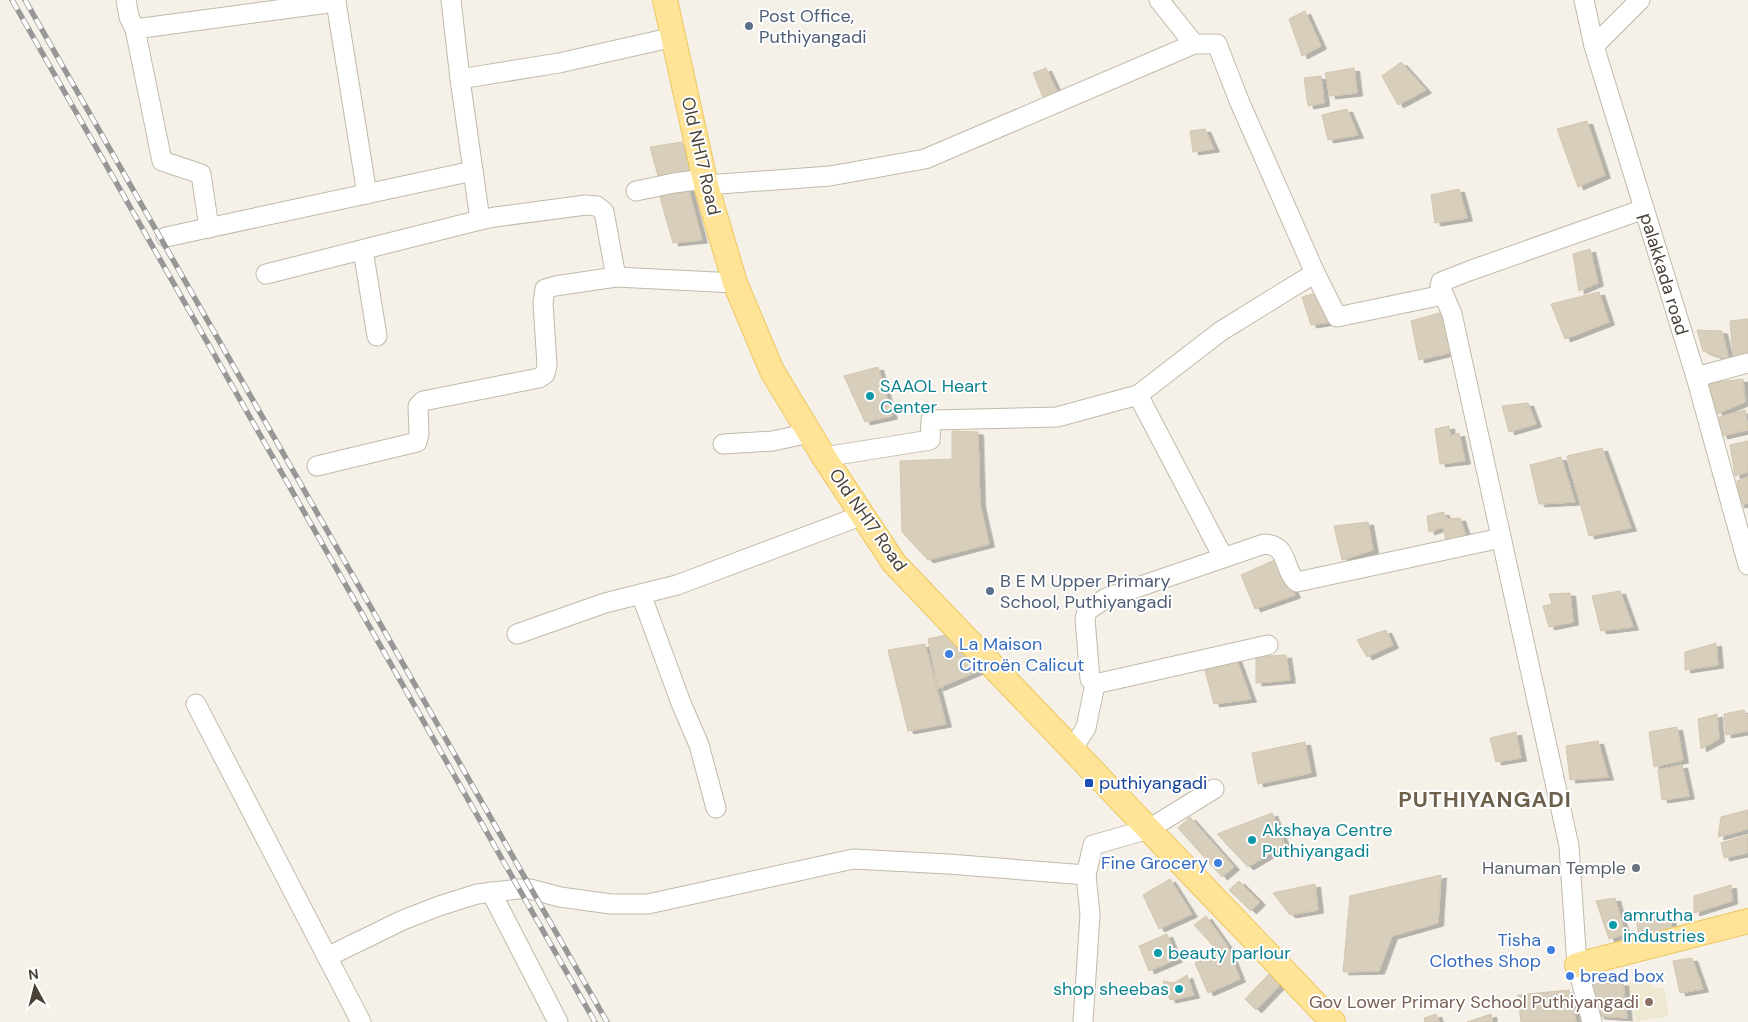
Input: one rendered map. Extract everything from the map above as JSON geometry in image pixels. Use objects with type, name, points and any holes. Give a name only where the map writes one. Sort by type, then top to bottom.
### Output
[{"type":"main road","name":"Old NH17 Road","points":[[665,0],[706,182],[735,284],[772,371],[824,457],[894,563],[1333,1022]]},
{"type":"main road","points":[[1577,966],[1748,922]]},
{"type":"street","points":[[126,0],[129,17],[135,30],[162,161],[201,174],[209,228]]},
{"type":"street","points":[[451,0],[460,80],[480,220]]},
{"type":"street","points":[[1160,0],[1194,44]]},
{"type":"street","name":"palakkada road","points":[[1584,0],[1594,46],[1696,377],[1748,565]]},
{"type":"street","points":[[1594,46],[1640,0]]},
{"type":"street","points":[[135,30],[336,1],[366,194]]},
{"type":"street","points":[[460,80],[559,64],[674,37]]},
{"type":"street","points":[[636,191],[674,183],[830,176],[924,159],[1194,44],[1217,44],[1240,103],[1315,272],[1338,317],[1443,295]]},
{"type":"street","points":[[166,237],[473,171]]},
{"type":"street","points":[[266,274],[480,220],[586,205],[597,206],[604,212],[616,277]]},
{"type":"street","points":[[1592,1022],[1577,966],[1570,846],[1452,314],[1440,286],[1441,282],[1644,209]]},
{"type":"street","points":[[363,250],[377,336]]},
{"type":"street","points":[[824,457],[930,440],[931,420],[1057,417],[1138,395],[1221,331],[1315,272]]},
{"type":"street","points":[[317,466],[417,442],[419,433],[418,406],[423,401],[539,378],[545,374],[547,365],[543,303],[545,289],[616,277],[735,284]]},
{"type":"street","points":[[1696,377],[1748,363]]},
{"type":"street","points":[[1138,395],[1223,557]]},
{"type":"street","points":[[723,444],[773,441],[809,432]]},
{"type":"street","points":[[517,634],[605,603],[677,585],[863,515]]},
{"type":"street","points":[[1095,684],[1090,679],[1084,619],[1087,611],[1106,598],[1264,544],[1273,544],[1280,549],[1292,578],[1297,582],[1501,538]]},
{"type":"street","points":[[641,594],[681,703],[700,745],[716,808]]},
{"type":"street","points":[[1095,684],[1268,645]]},
{"type":"street","points":[[1072,749],[1086,728],[1095,684]]},
{"type":"street","points":[[196,704],[361,1022]]},
{"type":"street","points":[[1083,1022],[1090,914],[1086,875],[1093,845],[1148,829],[1214,789]]},
{"type":"street","points":[[328,957],[403,920],[477,894],[491,892],[530,889],[560,897],[611,904],[648,904],[853,859],[948,864],[1086,875]]},
{"type":"street","points":[[491,892],[558,1022]]},
{"type":"shaded area","name":"Gov Lower Primary School Puthiyangadi","points":[[1651,979],[1653,988],[1664,987],[1669,1016],[1636,1022],[1627,983]]},
{"type":"building","points":[[1305,11],[1321,46],[1302,56],[1289,19]]},
{"type":"building","points":[[1401,62],[1426,90],[1398,105],[1382,76]]},
{"type":"building","points":[[1046,68],[1061,100],[1046,105],[1033,73]]},
{"type":"building","points":[[1354,68],[1357,93],[1330,96],[1325,73]]},
{"type":"building","points":[[1321,76],[1324,103],[1308,106],[1304,78]]},
{"type":"building","points":[[1347,109],[1358,135],[1328,140],[1322,115]]},
{"type":"building","points":[[1587,121],[1605,175],[1578,187],[1557,129]]},
{"type":"building","points":[[1205,129],[1214,149],[1193,152],[1190,131]]},
{"type":"building","points":[[682,142],[691,171],[658,176],[650,147]]},
{"type":"building","points":[[688,187],[702,240],[673,243],[659,194]]},
{"type":"building","points":[[1459,189],[1467,218],[1435,223],[1431,195]]},
{"type":"building","points":[[1590,249],[1598,283],[1579,291],[1573,254]]},
{"type":"building","points":[[1323,291],[1336,321],[1311,325],[1302,297]]},
{"type":"building","points":[[1599,292],[1609,322],[1565,339],[1551,304]]},
{"type":"building","points":[[1443,312],[1452,352],[1419,360],[1411,321]]},
{"type":"building","points":[[1748,319],[1748,353],[1733,356],[1730,321]]},
{"type":"building","points":[[1697,330],[1722,331],[1729,360],[1703,351]]},
{"type":"building","name":"SAAOL Heart Center","points":[[878,367],[892,416],[865,422],[844,376]]},
{"type":"building","points":[[1743,379],[1745,402],[1717,414],[1709,383]]},
{"type":"building","points":[[1528,403],[1536,424],[1509,432],[1502,406]]},
{"type":"building","points":[[1745,410],[1748,430],[1722,436],[1716,418]]},
{"type":"building","points":[[1449,426],[1450,436],[1459,433],[1465,461],[1440,464],[1435,429]]},
{"type":"building","points":[[952,431],[978,432],[980,504],[989,544],[928,560],[902,532],[900,461],[952,459]]},
{"type":"building","points":[[1748,441],[1748,472],[1735,476],[1730,445]]},
{"type":"building","points":[[1602,448],[1631,528],[1589,536],[1567,456]]},
{"type":"building","points":[[1561,457],[1575,502],[1539,504],[1530,465]]},
{"type":"building","points":[[1748,477],[1748,503],[1739,505],[1737,481]]},
{"type":"building","points":[[1443,512],[1448,519],[1460,518],[1466,536],[1446,541],[1443,527],[1429,532],[1427,516]]},
{"type":"building","points":[[1368,522],[1373,550],[1342,560],[1334,526]]},
{"type":"building","points":[[1279,558],[1295,595],[1255,609],[1241,575]]},
{"type":"building","points":[[1620,591],[1633,627],[1601,631],[1592,596]]},
{"type":"building","points":[[1570,593],[1573,622],[1549,627],[1543,606],[1552,604],[1549,594]]},
{"type":"building","points":[[1386,630],[1393,645],[1367,657],[1357,640]]},
{"type":"building","name":"La Maison Citroën Calicut","points":[[946,635],[983,669],[938,688],[928,639]]},
{"type":"building","points":[[1716,643],[1718,665],[1685,670],[1685,652]]},
{"type":"building","points":[[925,644],[946,724],[908,731],[888,650]]},
{"type":"building","points":[[1233,650],[1251,699],[1214,704],[1202,659]]},
{"type":"building","points":[[1286,655],[1290,680],[1256,683],[1256,657]]},
{"type":"building","points":[[1744,710],[1748,716],[1748,731],[1726,735],[1724,714]]},
{"type":"building","points":[[1717,714],[1719,739],[1701,749],[1698,719]]},
{"type":"building","points":[[1677,727],[1683,760],[1654,767],[1649,732]]},
{"type":"building","points":[[1516,732],[1521,758],[1496,762],[1490,738]]},
{"type":"building","points":[[1598,741],[1608,777],[1570,780],[1566,746]]},
{"type":"building","points":[[1305,742],[1311,773],[1258,784],[1252,753]]},
{"type":"building","points":[[1682,765],[1689,796],[1662,800],[1658,770]]},
{"type":"building","points":[[1748,810],[1748,829],[1718,837],[1721,817]]},
{"type":"building","name":"Akshaya Centre Puthiyangadi","points":[[1272,813],[1285,845],[1248,867],[1217,834]]},
{"type":"building","points":[[1190,817],[1234,867],[1222,877],[1178,828]]},
{"type":"building","points":[[1748,835],[1747,853],[1724,858],[1721,843]]},
{"type":"building","points":[[1441,875],[1438,923],[1392,936],[1379,971],[1343,972],[1350,896]]},
{"type":"building","points":[[1170,879],[1192,914],[1159,929],[1143,895]]},
{"type":"building","points":[[1239,881],[1260,902],[1251,911],[1229,890]]},
{"type":"building","points":[[1315,884],[1318,910],[1290,915],[1273,893]]},
{"type":"building","points":[[1731,885],[1732,901],[1694,913],[1694,896]]},
{"type":"building","name":"amrutha industries","points":[[1615,898],[1625,934],[1609,939],[1596,901]]},
{"type":"building","points":[[1651,914],[1655,920],[1670,917],[1672,929],[1639,937],[1636,919]]},
{"type":"building","points":[[1206,916],[1226,944],[1240,979],[1208,993],[1195,963],[1215,948],[1194,925]]},
{"type":"building","name":"beauty parlour","points":[[1167,934],[1177,959],[1149,971],[1139,946]]},
{"type":"building","points":[[1692,958],[1703,989],[1680,993],[1673,961]]},
{"type":"building","points":[[1269,974],[1280,985],[1256,1010],[1245,999]]},
{"type":"building","name":"shop sheebas","points":[[1187,975],[1194,995],[1170,1000],[1163,981],[1174,983]]},
{"type":"building","points":[[1623,983],[1627,1018],[1599,1016],[1589,984]]},
{"type":"building","points":[[1569,990],[1576,1022],[1521,1022],[1518,995]]},
{"type":"building","points":[[1436,1014],[1439,1022],[1425,1022],[1424,1018]]},
{"type":"building","points":[[1491,1014],[1492,1022],[1467,1022]]},
{"type":"railway","points":[[12,0],[595,1022]]},
{"type":"railway","points":[[25,0],[607,1022]]},
{"type":"place","name":"Post Office, Puthiyangadi","points":[[749,26]]},
{"type":"place","name":"SAAOL Heart Center","points":[[870,396]]},
{"type":"place","name":"B E M Upper Primary School, Puthiyangadi","points":[[990,591]]},
{"type":"place","name":"La Maison Citroën Calicut","points":[[949,654]]},
{"type":"place","name":"puthiyangadi","points":[[1089,783]]},
{"type":"place","name":"Akshaya Centre Puthiyangadi","points":[[1252,840]]},
{"type":"place","name":"Fine Grocery","points":[[1218,863]]},
{"type":"place","name":"Hanuman Temple","points":[[1636,868]]},
{"type":"place","name":"amrutha industries","points":[[1613,925]]},
{"type":"place","name":"Tisha Clothes Shop","points":[[1551,950]]},
{"type":"place","name":"beauty parlour","points":[[1158,953]]},
{"type":"place","name":"bread box","points":[[1570,976]]},
{"type":"place","name":"shop sheebas","points":[[1179,989]]},
{"type":"place","name":"Gov Lower Primary School Puthiyangadi","points":[[1649,1002]]},
{"type":"district","name":"PUTHIYANGADI","points":[[1485,799]]}]
